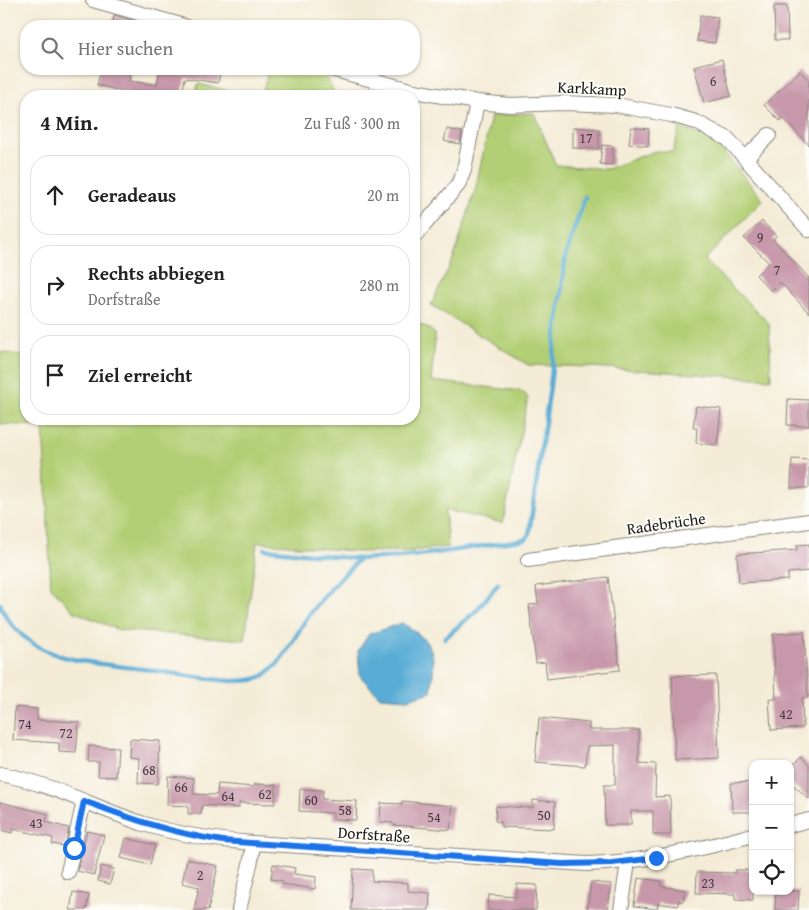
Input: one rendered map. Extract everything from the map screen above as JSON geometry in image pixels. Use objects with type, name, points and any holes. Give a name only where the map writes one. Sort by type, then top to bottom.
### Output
[{"type":"street","points":[[93,0],[163,20]]},
{"type":"street","name":"Karkkamp","points":[[354,75],[410,90]]},
{"type":"street","name":"Karkkamp","points":[[420,92],[477,102],[510,105],[616,105],[672,115],[696,122],[728,139],[809,230]]},
{"type":"street","points":[[420,229],[458,185],[464,170],[477,102]]},
{"type":"street","points":[[746,158],[769,135]]},
{"type":"street","name":"Radebrüche","points":[[528,560],[809,521]]},
{"type":"street","name":"Dorfstraße","points":[[0,774],[35,782],[143,823],[182,834],[253,843],[562,864],[628,862],[704,848],[749,836]]},
{"type":"street","points":[[68,872],[84,801]]},
{"type":"street","points":[[794,824],[809,820]]},
{"type":"street","points":[[239,910],[251,860],[253,843]]},
{"type":"street","points":[[622,910],[628,862]]},
{"type":"green space","points":[[267,75],[326,75],[333,90],[263,90]]},
{"type":"green space","points":[[198,84],[226,90],[196,90]]},
{"type":"green space","points":[[534,113],[556,165],[607,169],[655,151],[673,152],[680,127],[704,137],[722,150],[763,200],[704,260],[769,323],[771,379],[591,367],[528,365],[431,305],[454,257],[475,191],[491,116]]},
{"type":"green space","points":[[420,325],[427,327],[434,333],[431,381],[522,391],[528,398],[503,523],[445,510],[448,547],[411,551],[359,552],[257,542],[245,640],[119,630],[73,611],[51,587],[43,426],[22,425],[420,425]]},
{"type":"green space","points":[[0,352],[20,355],[20,425],[0,424]]},
{"type":"water","points":[[402,623],[422,637],[431,651],[433,668],[431,692],[408,699],[380,697],[360,676],[358,651],[369,634]]},
{"type":"building","points":[[774,6],[787,6],[788,40],[775,40]]},
{"type":"building","points":[[114,15],[132,20],[113,20]]},
{"type":"building","points":[[700,15],[718,17],[715,43],[697,41]]},
{"type":"building","points":[[722,59],[731,96],[704,103],[694,66]]},
{"type":"building","points":[[800,71],[809,80],[809,145],[783,118],[780,121],[764,105]]},
{"type":"building","points":[[100,75],[130,75],[129,81],[157,85],[159,75],[220,75],[218,83],[185,78],[183,90],[117,90],[97,85]]},
{"type":"building","points":[[573,127],[599,129],[599,149],[573,148]]},
{"type":"building","points":[[631,127],[649,129],[648,146],[629,144]]},
{"type":"building","points":[[447,129],[462,132],[460,144],[444,141]]},
{"type":"building","points":[[602,145],[613,146],[612,165],[600,164]]},
{"type":"building","points":[[762,221],[776,236],[773,239],[809,278],[809,313],[780,282],[771,291],[756,275],[769,263],[744,238]]},
{"type":"building","points":[[788,399],[809,400],[809,426],[787,425]]},
{"type":"building","points":[[696,406],[721,409],[717,445],[696,443],[697,428],[693,428]]},
{"type":"building","points":[[792,459],[809,460],[809,488],[791,488]]},
{"type":"building","points":[[809,544],[809,571],[788,573],[788,580],[739,583],[737,554],[797,550],[797,545]]},
{"type":"building","points":[[608,577],[620,670],[547,679],[545,662],[536,663],[529,605],[538,604],[536,586]]},
{"type":"building","points":[[804,632],[808,697],[802,698],[803,728],[771,730],[769,699],[776,699],[773,634]]},
{"type":"building","points":[[716,675],[719,758],[675,760],[672,676]]},
{"type":"building","points":[[15,707],[37,709],[37,720],[79,722],[76,753],[59,752],[59,743],[13,740]]},
{"type":"building","points":[[539,718],[589,723],[589,730],[639,730],[639,763],[656,764],[655,797],[670,796],[671,835],[653,835],[653,811],[631,811],[631,825],[605,825],[604,785],[615,785],[615,745],[587,746],[585,766],[535,762]]},
{"type":"building","points":[[130,739],[160,741],[158,784],[138,783],[139,758],[129,757]]},
{"type":"building","points":[[89,746],[118,748],[116,777],[98,776],[99,762],[88,762]]},
{"type":"building","points":[[801,757],[809,765],[809,799],[794,786],[794,764]]},
{"type":"building","points":[[168,776],[194,778],[193,794],[217,795],[218,784],[254,787],[255,784],[276,785],[275,804],[239,803],[239,808],[202,805],[201,814],[188,814],[188,806],[167,805]]},
{"type":"building","points":[[749,782],[749,812],[732,812],[731,783]]},
{"type":"building","points":[[300,789],[323,790],[322,799],[357,801],[356,820],[333,819],[333,813],[299,811]]},
{"type":"building","points":[[533,800],[555,802],[554,829],[501,827],[501,822],[495,821],[496,806],[533,808]]},
{"type":"building","points":[[402,801],[453,806],[450,830],[393,825],[393,823],[380,822],[381,803],[402,804]]},
{"type":"building","points":[[0,802],[48,814],[46,822],[69,828],[65,846],[52,844],[53,838],[13,829],[12,833],[0,830]]},
{"type":"building","points":[[87,831],[104,835],[94,875],[77,871]]},
{"type":"building","points":[[126,838],[155,845],[150,865],[121,858]]},
{"type":"building","points":[[187,859],[218,866],[208,910],[194,910],[199,887],[182,883]]},
{"type":"building","points":[[273,864],[295,868],[294,874],[316,877],[315,889],[282,884],[283,881],[271,879]]},
{"type":"building","points":[[101,866],[114,869],[110,884],[98,881]]},
{"type":"building","points":[[353,869],[372,870],[372,881],[408,883],[408,891],[430,893],[429,910],[351,910]]},
{"type":"building","points":[[735,870],[749,870],[749,895],[753,895],[753,900],[735,899],[735,894],[696,893],[697,872],[735,873]]},
{"type":"building","points":[[638,878],[661,881],[660,886],[685,890],[683,901],[678,901],[678,906],[658,903],[657,909],[634,906]]},
{"type":"building","points":[[591,882],[611,884],[608,910],[587,910]]},
{"type":"building","points":[[517,884],[537,885],[536,910],[488,910],[489,895],[517,897]]},
{"type":"building","points":[[794,891],[799,891],[798,910],[775,910],[776,895],[794,895]]},
{"type":"building","points":[[73,892],[89,895],[86,910],[70,910]]},
{"type":"waterway","points":[[0,604],[7,618],[23,636],[54,654],[92,663],[211,679],[249,680],[263,676],[277,664],[314,608],[359,559],[422,555],[526,539],[529,534],[549,394],[566,254],[585,197]]},
{"type":"waterway","points":[[265,549],[359,559]]},
{"type":"waterway","points":[[445,638],[476,611],[498,584]]},
{"type":"route","points":[[74,848],[84,801],[162,829],[223,841],[562,864],[628,862],[656,858]]}]
